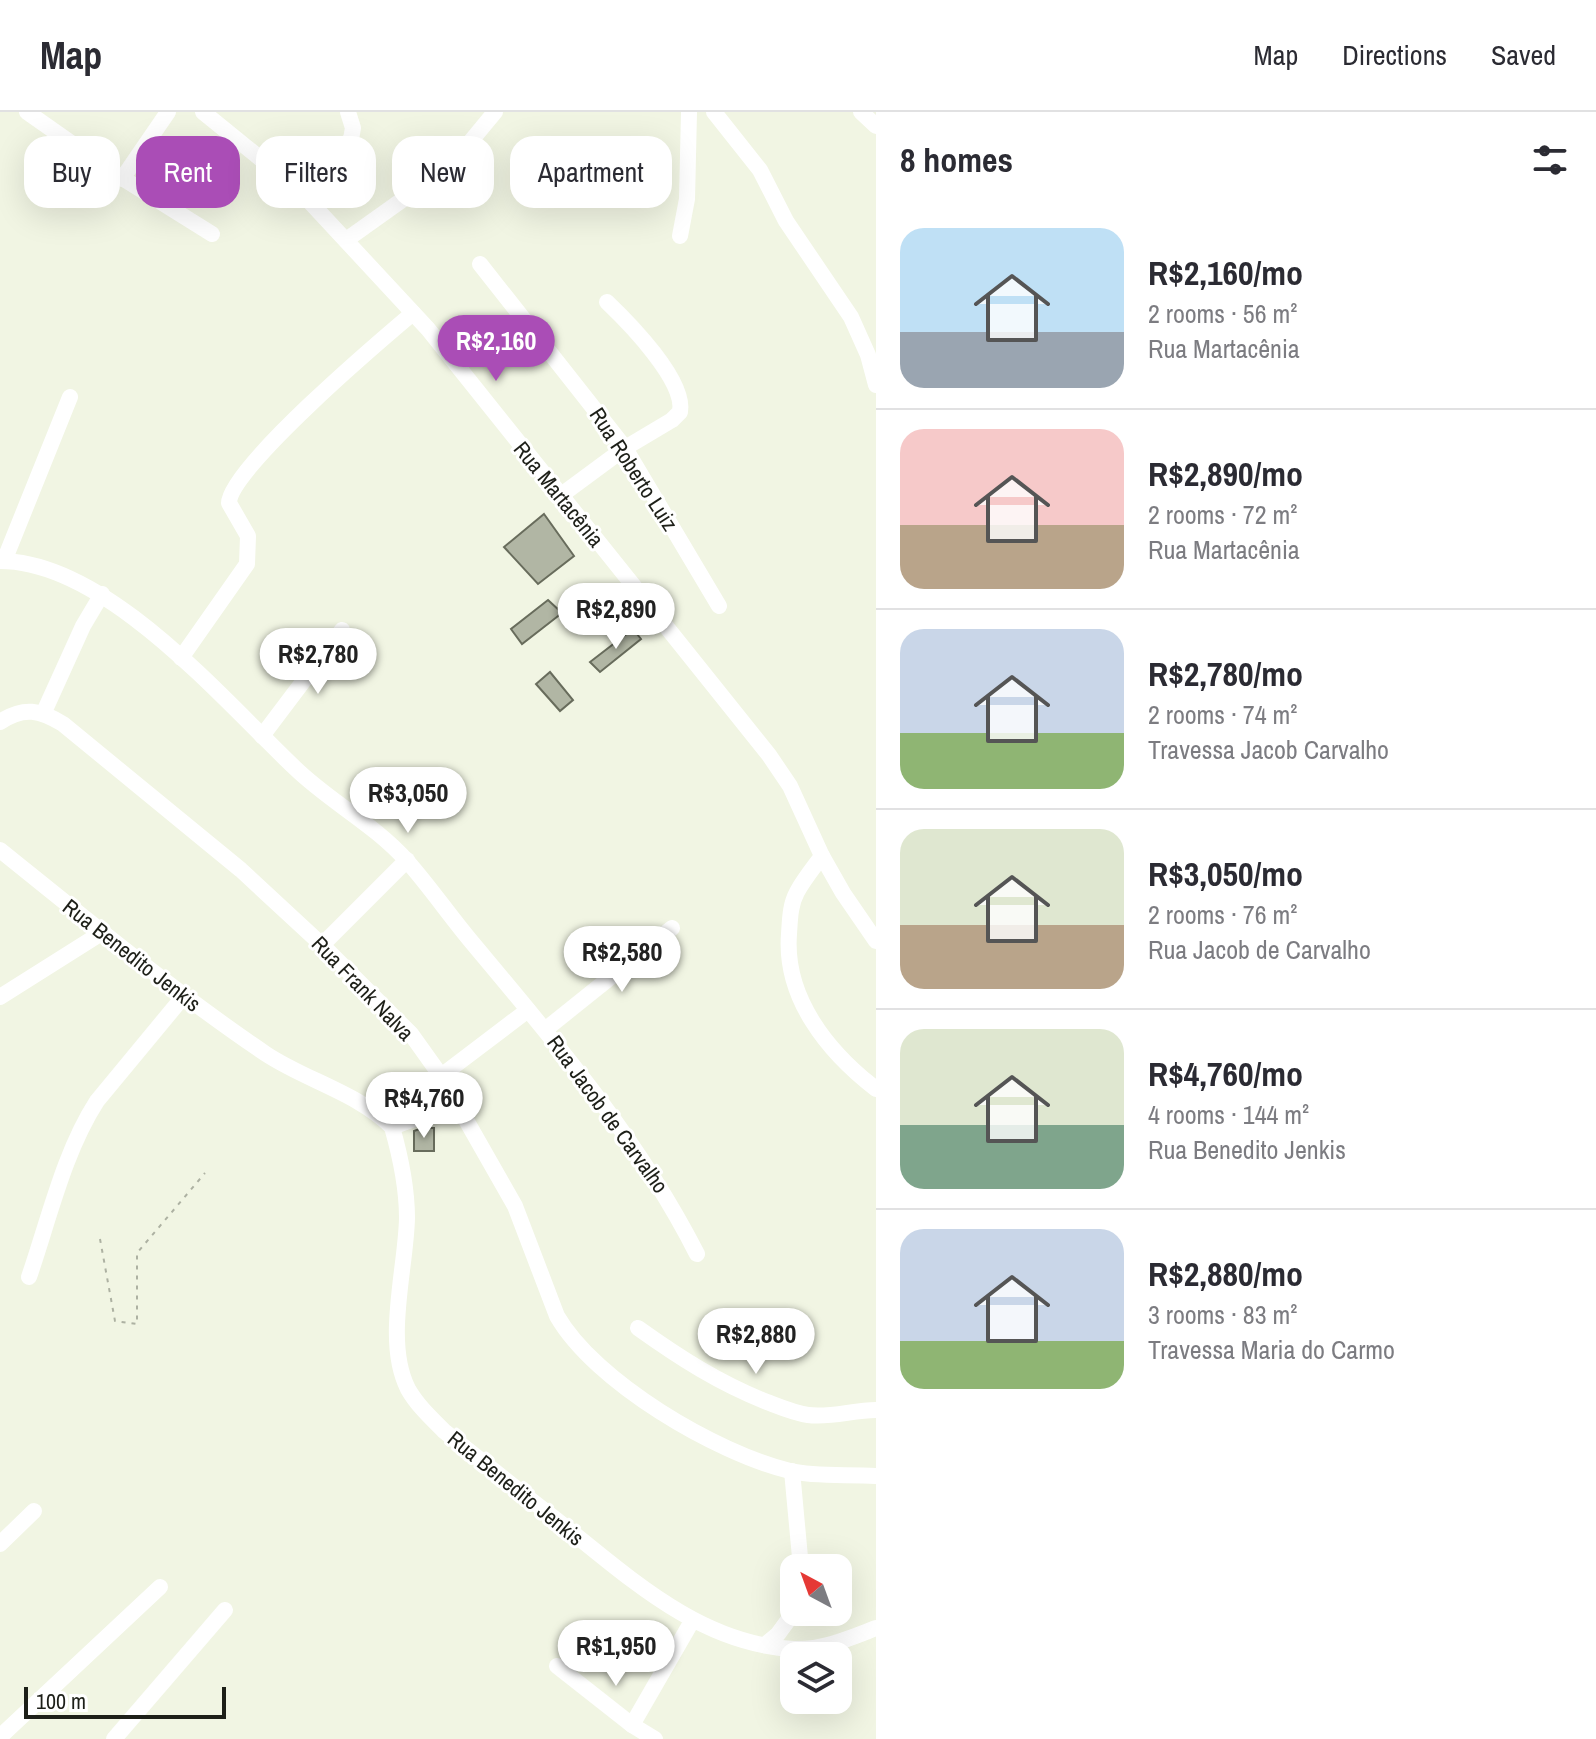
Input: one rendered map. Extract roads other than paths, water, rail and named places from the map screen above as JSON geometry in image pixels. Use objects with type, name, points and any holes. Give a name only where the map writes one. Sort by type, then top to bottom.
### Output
[{"type":"street","points":[[27,112],[122,179],[212,234]]},
{"type":"street","points":[[122,179],[168,112]]},
{"type":"street","name":"Rua Martacênia","points":[[203,112],[256,155]]},
{"type":"street","points":[[348,112],[353,128],[352,136]]},
{"type":"street","points":[[346,240],[438,173],[461,153],[495,112]]},
{"type":"street","points":[[680,236],[687,199],[689,112]]},
{"type":"street","points":[[714,112],[760,170],[786,221],[851,317],[868,355],[876,385]]},
{"type":"street","points":[[861,112],[876,126]]},
{"type":"street","name":"Rua Martacênia","points":[[316,208],[413,313],[769,755],[790,786],[822,856],[876,941]]},
{"type":"street","name":"Rua Roberto Luiz","points":[[480,264],[625,448],[719,606]]},
{"type":"street","points":[[560,496],[680,412],[678,394],[644,339],[607,302]]},
{"type":"street","points":[[181,658],[247,564],[248,536],[229,503],[233,488],[247,469],[317,399],[413,313]]},
{"type":"street","points":[[2,561],[70,397]]},
{"type":"street","name":"Rua Jacob de Carvalho","points":[[2,561],[56,571],[102,594],[181,658],[298,771],[361,818],[407,860],[609,1110],[670,1201],[697,1254]]},
{"type":"street","points":[[0,722],[26,710],[44,712],[83,626],[102,594]]},
{"type":"street","points":[[262,736],[342,630]]},
{"type":"street","name":"Rua Frank Nalva","points":[[44,712],[241,870],[411,1034],[441,1076],[515,1206],[557,1316],[582,1351],[635,1394],[700,1434],[748,1457],[792,1471],[876,1476]]},
{"type":"street","name":"Rua Benedito Jenkis","points":[[0,850],[183,997],[269,1056],[364,1104],[392,1127],[407,1215],[398,1314],[400,1368],[408,1389],[444,1431],[622,1573],[692,1621],[765,1645],[795,1649],[817,1647],[876,1628]]},
{"type":"street","points":[[822,856],[797,893],[790,912],[787,952],[791,977],[824,1040],[876,1089]]},
{"type":"street","points":[[322,945],[407,860]]},
{"type":"street","points":[[546,1029],[672,928]]},
{"type":"street","points":[[0,997],[103,932]]},
{"type":"street","points":[[29,1277],[72,1146],[86,1119],[97,1101],[183,997]]},
{"type":"street","points":[[441,1076],[528,1010]]},
{"type":"street","points":[[392,1127],[431,1113],[461,1112]]},
{"type":"street","points":[[638,1328],[714,1379],[794,1412],[831,1415],[876,1410]]},
{"type":"street","points":[[792,1471],[800,1554]]},
{"type":"street","points":[[0,1544],[34,1511]]},
{"type":"street","points":[[3,1735],[160,1587]]},
{"type":"street","points":[[114,1739],[225,1610]]},
{"type":"street","points":[[632,1725],[692,1621]]},
{"type":"street","points":[[765,1645],[784,1626]]},
{"type":"street","points":[[557,1666],[632,1725],[655,1739]]}]
